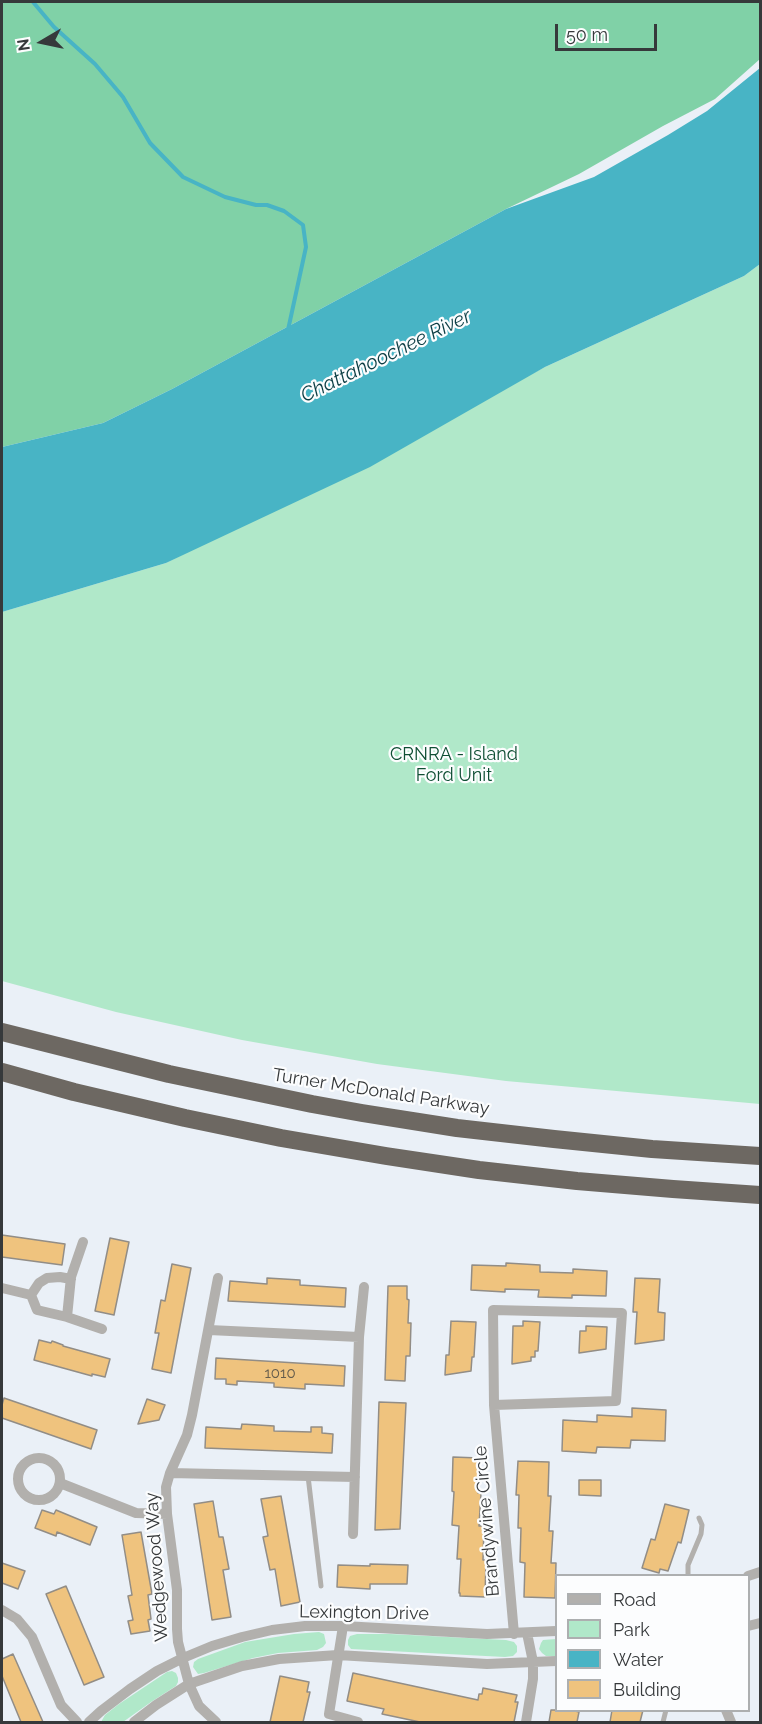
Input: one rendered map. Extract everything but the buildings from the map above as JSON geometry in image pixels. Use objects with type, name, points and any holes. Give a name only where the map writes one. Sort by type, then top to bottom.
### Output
[{"type":"highway","name":"Turner McDonald Parkway","points":[[2,1032],[180,1077],[362,1113],[535,1137],[642,1148],[760,1156]]},
{"type":"highway","points":[[2,1071],[74,1092],[185,1118],[344,1149],[529,1176],[673,1190],[754,1194]]},
{"type":"street","points":[[67,1317],[71,1279],[83,1242]]},
{"type":"street","points":[[31,1295],[46,1278],[71,1279]]},
{"type":"street","name":"Wedgewood Way","points":[[216,1722],[199,1706],[189,1684],[177,1635],[177,1590],[166,1514],[166,1487],[187,1435],[218,1278]]},
{"type":"street","points":[[353,1534],[358,1337],[363,1287]]},
{"type":"street","points":[[2,1288],[31,1295]]},
{"type":"street","points":[[31,1295],[37,1310],[102,1329]]},
{"type":"street","name":"Brandywine Circle","points":[[494,1405],[616,1401],[622,1313],[494,1310],[494,1405],[514,1634]]},
{"type":"street","points":[[209,1329],[358,1337]]},
{"type":"street","points":[[45,1459],[57,1468],[60,1483],[57,1491],[51,1497],[34,1500],[21,1490],[18,1481],[19,1473],[23,1465],[30,1460],[45,1459]]},
{"type":"street","name":"Wedgewood Way","points":[[170,1473],[355,1477]]},
{"type":"street","points":[[60,1483],[136,1513],[166,1514]]},
{"type":"street","points":[[2,1610],[18,1619],[32,1637],[61,1705],[77,1722]]},
{"type":"street","name":"Lexington Drive","points":[[89,1722],[157,1671],[212,1646],[272,1630],[305,1626],[343,1626],[486,1634],[555,1631]]},
{"type":"street","points":[[343,1626],[329,1714],[358,1722]]},
{"type":"street","points":[[526,1722],[533,1679],[533,1662],[527,1633]]},
{"type":"street","points":[[134,1722],[189,1684],[242,1666],[279,1659],[338,1655],[487,1664],[555,1661]]},
{"type":"lane","points":[[308,1476],[321,1586]]},
{"type":"lane","points":[[688,1574],[688,1565],[701,1533],[702,1525],[699,1518]]},
{"type":"green space","points":[[2,2],[760,2],[760,59],[715,99],[579,174],[506,209],[172,389],[103,423],[2,447]]},
{"type":"green space","name":"CRNRA - Island Ford Unit","points":[[760,264],[760,1104],[506,1081],[377,1064],[242,1040],[116,1012],[2,981],[2,612],[166,563],[545,367],[744,276]]},
{"type":"green space","points":[[319,1632],[324,1634],[326,1643],[317,1650],[278,1653],[253,1658],[198,1674],[193,1667],[194,1662],[198,1659],[245,1642]]},
{"type":"green space","points":[[357,1634],[506,1640],[514,1642],[517,1652],[513,1656],[505,1657],[351,1649],[348,1640],[350,1636]]},
{"type":"green space","points":[[555,1639],[555,1656],[546,1656],[539,1649],[543,1640]]},
{"type":"green space","points":[[172,1671],[178,1678],[176,1686],[123,1722],[101,1722],[105,1715],[119,1704]]},
{"type":"water","name":"Chattahoochee River","points":[[760,68],[760,264],[744,276],[545,367],[370,467],[166,563],[2,612],[2,447],[103,423],[172,389],[506,209],[594,177],[707,111]]},
{"type":"waterway","points":[[33,2],[54,27],[95,64],[123,97],[150,143],[183,177],[225,197],[256,205],[267,205],[284,211],[303,225],[306,247],[288,330]]}]
